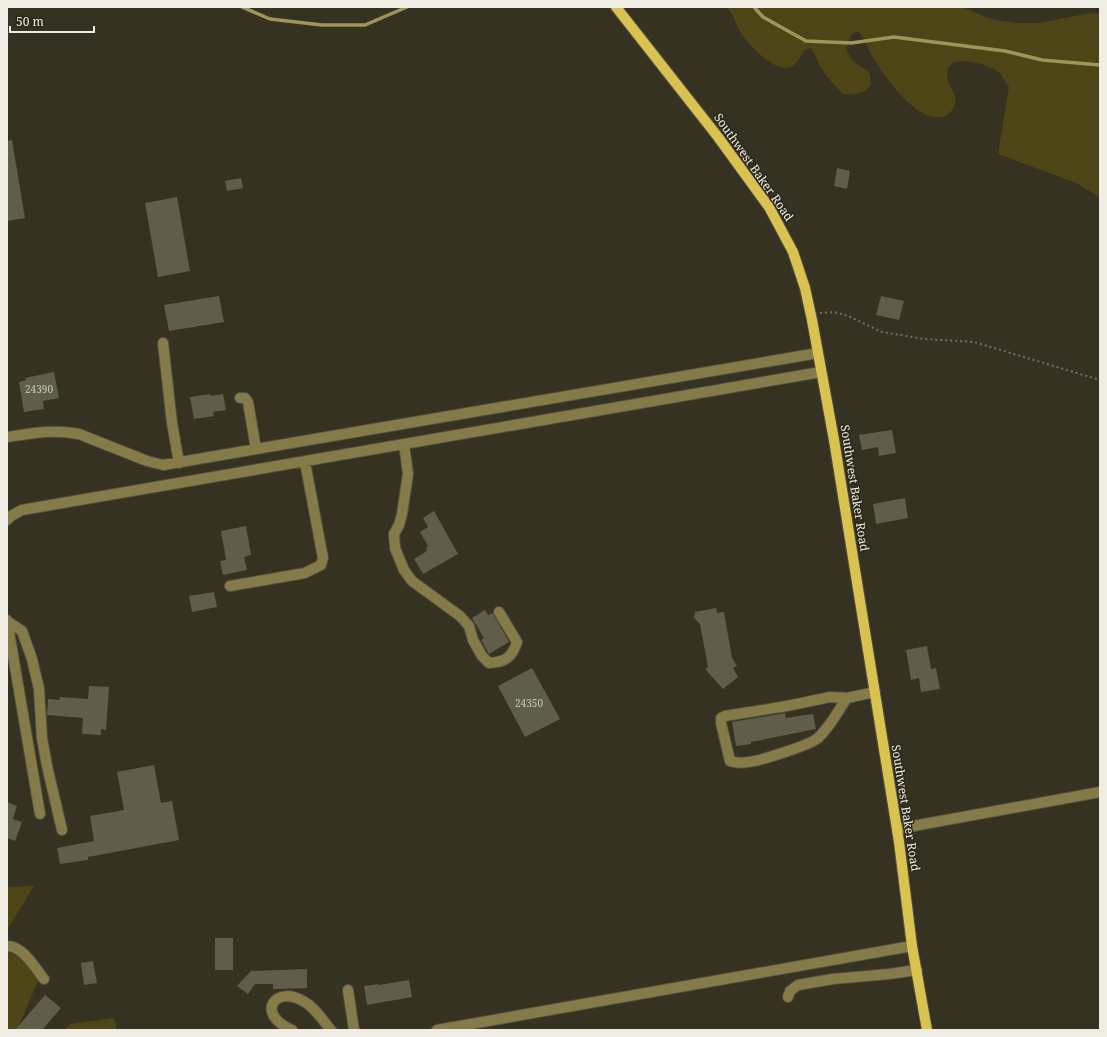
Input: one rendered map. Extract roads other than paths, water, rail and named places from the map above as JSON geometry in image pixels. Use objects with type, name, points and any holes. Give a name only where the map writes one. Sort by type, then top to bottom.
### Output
[{"type":"main road","name":"Southwest Baker Road","points":[[616,7],[718,137],[769,207],[793,252],[804,288],[834,440],[897,829],[912,936],[912,946],[927,1030]]},
{"type":"street","points":[[163,343],[172,424],[179,463]]},
{"type":"street","points":[[7,436],[50,430],[79,434],[147,461],[164,465],[818,353]]},
{"type":"street","points":[[7,520],[22,510],[821,372]]},
{"type":"street","points":[[240,398],[245,398],[248,402],[256,449]]},
{"type":"street","points":[[404,444],[408,474],[402,514],[399,525],[394,534],[395,548],[404,570],[412,581],[460,616],[469,626],[473,640],[482,656],[489,663],[498,662],[508,658],[514,651],[517,642],[499,612]]},
{"type":"street","points":[[230,586],[305,573],[321,565],[323,558],[305,462]]},
{"type":"street","points":[[7,621],[40,814]]},
{"type":"street","points":[[7,621],[22,631],[32,659],[39,689],[45,759],[62,830]]},
{"type":"street","points":[[847,698],[826,729],[817,739],[803,746],[749,762],[736,763],[730,761],[721,723],[721,718],[725,716],[830,697],[847,698],[875,692]]},
{"type":"street","points":[[897,829],[1100,792]]},
{"type":"street","points":[[7,946],[17,949],[24,955],[44,979]]},
{"type":"street","points":[[437,1030],[451,1029],[912,946]]},
{"type":"street","points":[[788,997],[790,991],[798,985],[833,979],[917,970]]},
{"type":"street","points":[[348,990],[354,1030]]},
{"type":"street","points":[[292,1030],[280,1023],[273,1016],[271,1008],[273,1003],[278,998],[286,996],[302,1000],[316,1011],[331,1030]]},
{"type":"waterway","points":[[242,7],[270,19],[322,25],[365,25],[407,7]]},
{"type":"waterway","points":[[754,7],[763,17],[806,41],[851,43],[894,37],[1005,51],[1042,60],[1100,65]]}]
